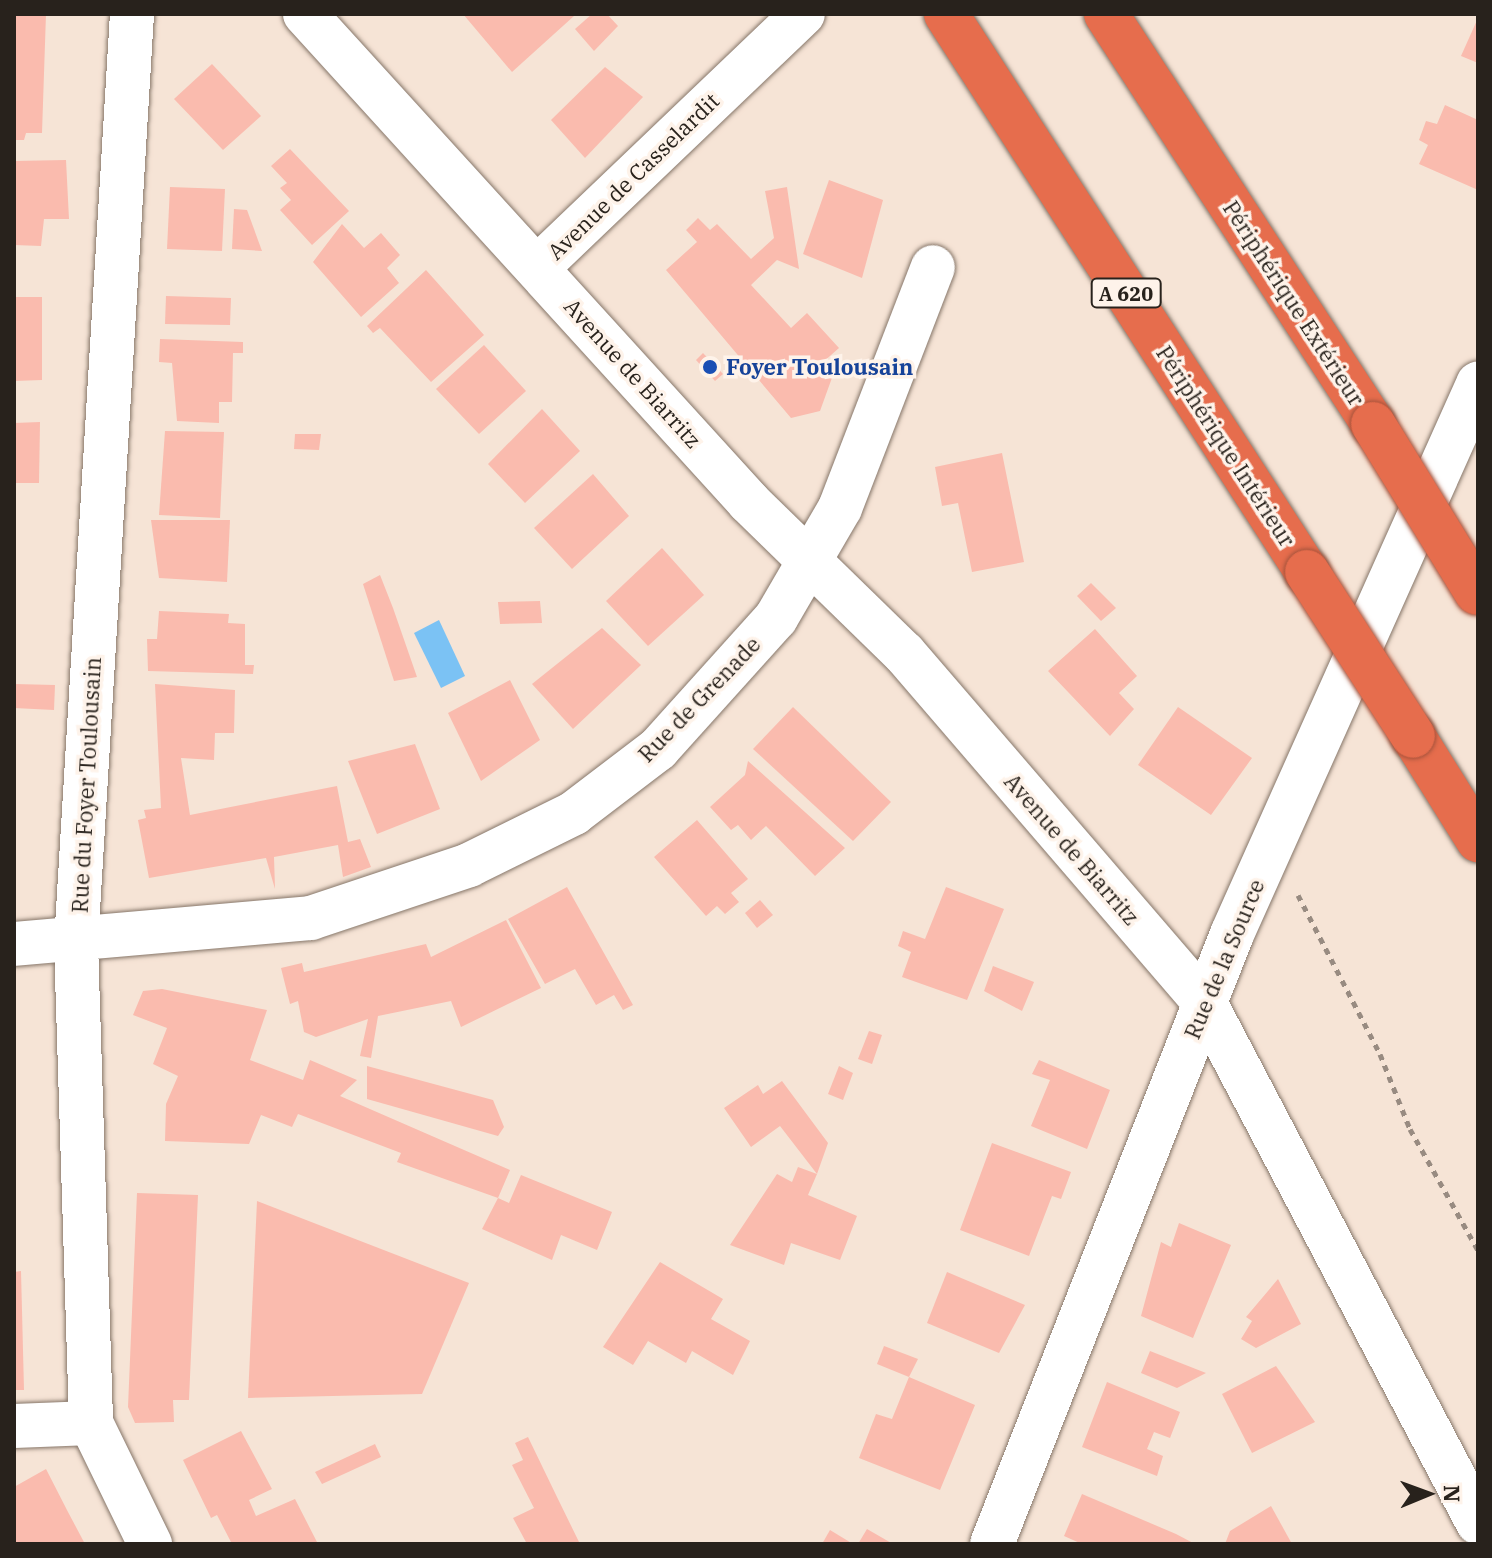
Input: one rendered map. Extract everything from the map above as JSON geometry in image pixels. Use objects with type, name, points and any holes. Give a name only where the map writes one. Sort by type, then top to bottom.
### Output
[{"type":"highway","name":"Périphérique Intérieur","points":[[946,14],[1478,840]]},
{"type":"highway","name":"Périphérique Extérieur","points":[[1106,14],[1373,424],[1477,594]]},
{"type":"street","name":"Rue du Foyer Toulousain","points":[[132,14],[76,943],[91,1423],[150,1544]]},
{"type":"street","name":"Avenue de Casselardit","points":[[305,14],[539,266],[803,14]]},
{"type":"street","name":"Avenue de Biarritz","points":[[539,266],[749,502],[810,558],[904,653],[1205,1003],[1478,1523]]},
{"type":"street","name":"Rue de Grenade","points":[[14,944],[76,943],[311,918],[469,865],[574,813],[658,749],[776,618],[840,508],[933,267]]},
{"type":"street","name":"Rue de la Source","points":[[992,1544],[1205,1003],[1478,384]]},
{"type":"street","points":[[14,1426],[91,1423]]},
{"type":"path","points":[[1262,869],[1312,912],[1410,1129],[1478,1250]]},
{"type":"water","points":[[439,620],[465,676],[441,688],[414,633]]},
{"type":"building","points":[[14,14],[46,14],[42,133],[26,133],[24,140],[14,140]]},
{"type":"building","points":[[463,14],[571,14],[574,16],[512,72]]},
{"type":"building","points":[[592,14],[607,14],[618,26],[594,51],[575,29]]},
{"type":"building","points":[[1478,18],[1478,63],[1461,56]]},
{"type":"building","points":[[212,64],[261,116],[223,150],[174,99]]},
{"type":"building","points":[[605,67],[643,97],[585,158],[551,120]]},
{"type":"building","points":[[1445,105],[1478,120],[1478,190],[1419,164],[1428,145],[1419,140],[1426,121],[1437,124]]},
{"type":"building","points":[[290,149],[349,211],[312,245],[280,210],[291,200],[280,188],[287,183],[271,166]]},
{"type":"building","points":[[66,160],[69,219],[44,219],[41,246],[14,245],[14,161]]},
{"type":"building","points":[[829,180],[883,200],[862,278],[803,254]]},
{"type":"building","points":[[170,187],[225,189],[222,251],[167,249]]},
{"type":"building","points":[[787,187],[799,269],[777,260],[751,285],[791,328],[807,313],[839,348],[822,363],[833,375],[820,411],[791,418],[666,270],[697,242],[686,230],[698,218],[710,230],[717,224],[751,259],[774,238],[765,191]]},
{"type":"building","points":[[234,209],[247,210],[262,251],[232,249]]},
{"type":"building","points":[[342,224],[364,248],[381,233],[400,255],[387,268],[399,283],[361,317],[313,262]]},
{"type":"building","points":[[426,270],[484,335],[431,382],[380,328],[373,333],[367,326]]},
{"type":"building","points":[[166,296],[231,298],[230,325],[165,324]]},
{"type":"building","points":[[14,297],[42,297],[42,380],[14,381]]},
{"type":"building","points":[[160,339],[243,342],[243,353],[233,353],[232,402],[219,402],[219,423],[177,421],[172,363],[159,362]]},
{"type":"building","points":[[484,345],[526,391],[479,434],[436,389]]},
{"type":"building","points":[[703,353],[723,374],[715,381],[696,360]]},
{"type":"building","points":[[542,409],[580,451],[525,503],[488,464]]},
{"type":"building","points":[[40,422],[39,483],[14,483],[14,423]]},
{"type":"building","points":[[165,431],[224,432],[220,518],[159,515]]},
{"type":"building","points":[[295,434],[321,434],[319,450],[294,449]]},
{"type":"building","points":[[1002,453],[1024,562],[972,572],[958,503],[942,506],[935,467]]},
{"type":"building","points":[[593,474],[629,516],[572,569],[534,528]]},
{"type":"building","points":[[151,520],[230,520],[227,582],[159,578]]},
{"type":"building","points":[[662,548],[704,595],[648,646],[606,601]]},
{"type":"building","points":[[380,575],[417,677],[394,681],[363,584]]},
{"type":"building","points":[[1091,583],[1116,608],[1101,621],[1077,596]]},
{"type":"building","points":[[540,601],[542,623],[500,624],[498,602]]},
{"type":"building","points":[[159,611],[229,614],[228,623],[245,624],[245,665],[254,665],[253,674],[148,671],[147,639],[157,639]]},
{"type":"building","points":[[602,628],[641,665],[573,729],[532,684]]},
{"type":"building","points":[[1095,629],[1137,676],[1119,693],[1134,709],[1110,736],[1048,671]]},
{"type":"building","points":[[510,680],[540,740],[481,781],[448,713]]},
{"type":"building","points":[[14,684],[55,685],[54,710],[14,708]]},
{"type":"building","points":[[155,684],[235,690],[234,733],[215,733],[214,760],[181,758],[190,815],[337,786],[348,842],[360,839],[371,867],[343,877],[338,845],[274,857],[275,889],[266,858],[149,878],[138,820],[146,818],[144,810],[161,808]]},
{"type":"building","points":[[793,707],[891,802],[853,841],[753,749]]},
{"type":"building","points":[[1178,707],[1252,758],[1211,815],[1138,765]]},
{"type":"building","points":[[415,744],[440,809],[377,834],[348,761]]},
{"type":"building","points":[[748,761],[845,848],[815,876],[766,826],[751,840],[738,825],[731,830],[710,807],[745,775]]},
{"type":"building","points":[[697,820],[748,879],[731,893],[739,902],[725,914],[717,906],[706,916],[654,857]]},
{"type":"building","points":[[567,887],[633,1005],[623,1010],[614,995],[596,1005],[575,969],[545,984],[508,919]]},
{"type":"building","points":[[946,887],[1004,909],[967,1000],[902,977],[911,952],[898,946],[903,931],[925,939]]},
{"type":"building","points":[[760,900],[773,915],[757,928],[745,913]]},
{"type":"building","points":[[506,920],[541,988],[461,1027],[451,1001],[378,1016],[371,1058],[360,1056],[368,1019],[316,1037],[304,1032],[298,1001],[290,1004],[281,968],[302,963],[304,972],[426,944],[431,957]]},
{"type":"building","points":[[993,966],[1034,982],[1022,1011],[984,991]]},
{"type":"building","points":[[162,989],[267,1010],[250,1060],[303,1080],[310,1060],[357,1080],[340,1096],[510,1170],[498,1198],[397,1162],[401,1153],[298,1114],[292,1127],[261,1115],[249,1144],[165,1141],[166,1104],[178,1076],[153,1064],[167,1028],[133,1015],[143,991]]},
{"type":"building","points":[[869,1031],[882,1035],[872,1064],[858,1059]]},
{"type":"building","points":[[1039,1060],[1110,1090],[1087,1149],[1031,1126],[1050,1080],[1032,1074]]},
{"type":"building","points":[[367,1066],[493,1100],[504,1127],[498,1136],[367,1099]]},
{"type":"building","points":[[839,1066],[853,1073],[843,1100],[828,1094]]},
{"type":"building","points":[[782,1081],[828,1143],[817,1174],[780,1126],[751,1147],[724,1108],[758,1085],[763,1094]]},
{"type":"building","points":[[992,1143],[1071,1172],[1061,1199],[1052,1196],[1029,1256],[960,1230]]},
{"type":"building","points":[[798,1167],[817,1174],[808,1195],[857,1216],[840,1260],[791,1243],[784,1265],[730,1245],[777,1174],[792,1182]]},
{"type":"building","points":[[521,1175],[612,1212],[597,1250],[561,1235],[552,1260],[482,1229],[498,1198],[509,1203]]},
{"type":"building","points":[[137,1193],[198,1195],[189,1400],[173,1400],[174,1422],[135,1423],[128,1407]]},
{"type":"building","points":[[257,1201],[469,1283],[422,1394],[248,1398]]},
{"type":"building","points":[[1179,1223],[1231,1245],[1193,1338],[1141,1316],[1161,1242],[1171,1247]]},
{"type":"building","points":[[660,1262],[723,1299],[711,1319],[750,1341],[733,1375],[692,1351],[686,1363],[648,1341],[633,1365],[603,1347]]},
{"type":"building","points":[[21,1271],[24,1390],[14,1390],[14,1272]]},
{"type":"building","points":[[947,1272],[1025,1305],[999,1353],[927,1323]]},
{"type":"building","points":[[1278,1279],[1301,1324],[1256,1348],[1241,1339],[1252,1321],[1246,1317]]},
{"type":"building","points":[[884,1346],[918,1359],[909,1377],[877,1364]]},
{"type":"building","points":[[1150,1351],[1206,1373],[1177,1388],[1141,1373]]},
{"type":"building","points":[[1276,1366],[1315,1422],[1252,1453],[1222,1394]]},
{"type":"building","points":[[909,1377],[975,1405],[940,1490],[859,1458],[876,1414],[892,1419]]},
{"type":"building","points":[[1107,1382],[1180,1412],[1170,1438],[1154,1432],[1147,1449],[1163,1456],[1157,1476],[1082,1447]]},
{"type":"building","points":[[241,1431],[272,1489],[249,1500],[256,1516],[295,1499],[318,1544],[232,1544],[217,1515],[211,1518],[183,1460]]},
{"type":"building","points":[[528,1437],[580,1544],[527,1544],[513,1518],[534,1508],[512,1465],[523,1460],[515,1443]]},
{"type":"building","points":[[375,1444],[381,1457],[322,1484],[315,1472]]},
{"type":"building","points":[[46,1469],[85,1544],[14,1544],[14,1487]]},
{"type":"building","points":[[1082,1494],[1195,1544],[1082,1544],[1064,1536]]},
{"type":"building","points":[[1271,1506],[1292,1544],[1225,1544],[1230,1531]]},
{"type":"building","points":[[867,1529],[893,1544],[858,1544]]},
{"type":"building","points":[[830,1530],[853,1544],[822,1544]]},
{"type":"place","name":"Foyer Toulousain","points":[[710,367]]}]
